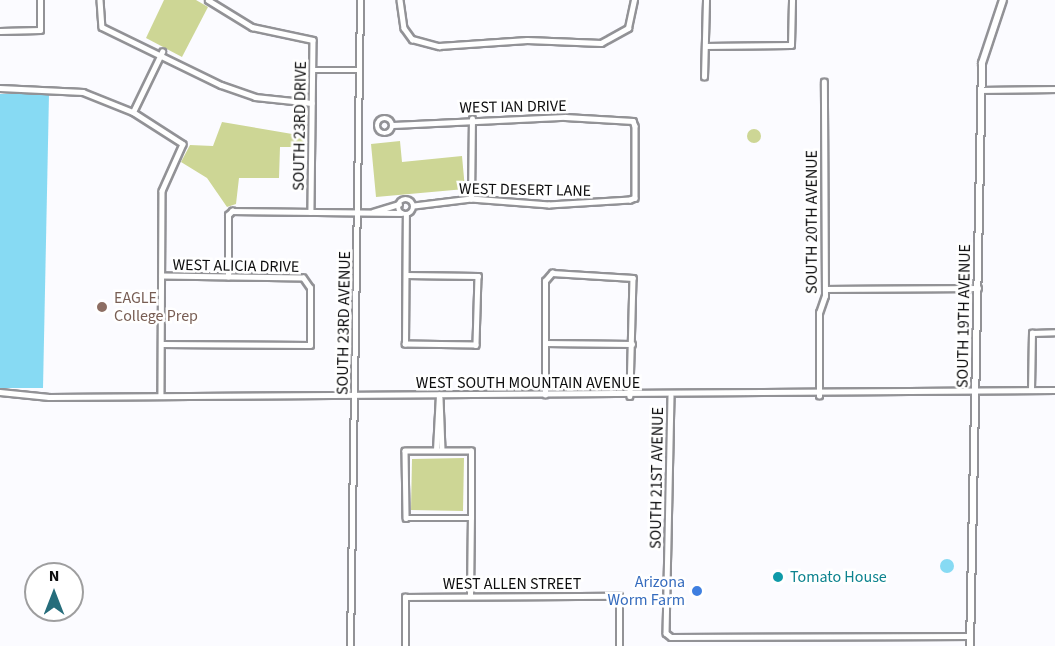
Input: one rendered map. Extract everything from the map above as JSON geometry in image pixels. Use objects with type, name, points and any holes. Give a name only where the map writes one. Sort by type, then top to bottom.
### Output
[{"type":"main road","name":"SOUTH 19TH AVENUE","points":[[970,646],[981,90],[987,38],[1003,0]]},
{"type":"street","points":[[0,31],[40,30],[40,0]]},
{"type":"street","points":[[100,0],[102,27],[162,52],[255,97],[312,103]]},
{"type":"street","name":"SOUTH 23RD DRIVE","points":[[208,0],[252,27],[313,40],[311,212]]},
{"type":"street","name":"SOUTH 23RD AVENUE","points":[[350,646],[360,0]]},
{"type":"street","points":[[400,0],[404,28],[412,39],[439,46],[526,40],[601,44],[628,28],[634,0]]},
{"type":"street","points":[[704,77],[706,0]]},
{"type":"street","points":[[705,46],[790,45],[792,0]]},
{"type":"street","points":[[133,112],[162,52]]},
{"type":"street","points":[[313,70],[359,70]]},
{"type":"street","name":"SOUTH 20TH AVENUE","points":[[819,396],[825,289],[824,82]]},
{"type":"street","points":[[0,88],[66,88],[133,112],[183,144],[163,183],[161,396]]},
{"type":"street","points":[[981,90],[1055,89]]},
{"type":"street","points":[[471,199],[472,118]]},
{"type":"street","name":"WEST IAN DRIVE","points":[[393,125],[472,118],[633,121],[634,198]]},
{"type":"street","name":"WEST DESERT LANE","points":[[399,204],[407,199],[414,206],[471,199],[593,205],[634,198]]},
{"type":"street","points":[[373,212],[399,204],[404,214],[405,344],[476,345],[478,276],[406,275]]},
{"type":"street","points":[[387,206],[387,215]]},
{"type":"street","points":[[228,277],[228,215],[232,211],[373,212],[387,215],[404,214],[414,206]]},
{"type":"street","points":[[545,395],[545,281],[552,273],[633,278],[630,396]]},
{"type":"street","name":"WEST ALICIA DRIVE","points":[[161,344],[310,345],[309,280],[162,276]]},
{"type":"street","points":[[825,289],[978,288]]},
{"type":"street","points":[[1031,390],[1032,333],[1055,332]]},
{"type":"street","points":[[545,343],[632,344]]},
{"type":"street","name":"WEST SOUTH MOUNTAIN AVENUE","points":[[0,392],[161,396],[819,396],[1055,390]]},
{"type":"street","points":[[439,395],[439,450]]},
{"type":"street","points":[[439,395],[439,450]]},
{"type":"street","name":"SOUTH 21ST AVENUE","points":[[671,396],[666,633],[673,638],[970,636]]},
{"type":"street","points":[[470,596],[471,518],[471,451],[405,451],[406,518],[471,518]]},
{"type":"street","name":"WEST ALLEN STREET","points":[[405,646],[405,597],[619,596],[619,646]]},
{"type":"green space","points":[[164,0],[196,0],[208,7],[182,57],[146,38]]},
{"type":"green space","points":[[222,122],[304,136],[303,147],[280,147],[279,178],[239,178],[236,204],[227,207],[207,178],[181,162],[190,145],[213,146]]},
{"type":"green space","points":[[751,129],[757,129],[761,136],[757,143],[751,143],[747,139],[747,133]]},
{"type":"green space","points":[[400,141],[402,162],[462,156],[465,189],[376,197],[371,144]]},
{"type":"green space","points":[[464,458],[463,511],[411,510],[412,459]]},
{"type":"water","points":[[0,94],[49,94],[43,388],[0,388]]},
{"type":"water","points":[[944,559],[950,559],[954,566],[950,573],[944,573],[940,569],[940,563]]},
{"type":"place","name":"EAGLE College Prep","points":[[102,307]]},
{"type":"place","name":"Tomato House","points":[[778,577]]},
{"type":"place","name":"Arizona Worm Farm","points":[[697,591]]}]
